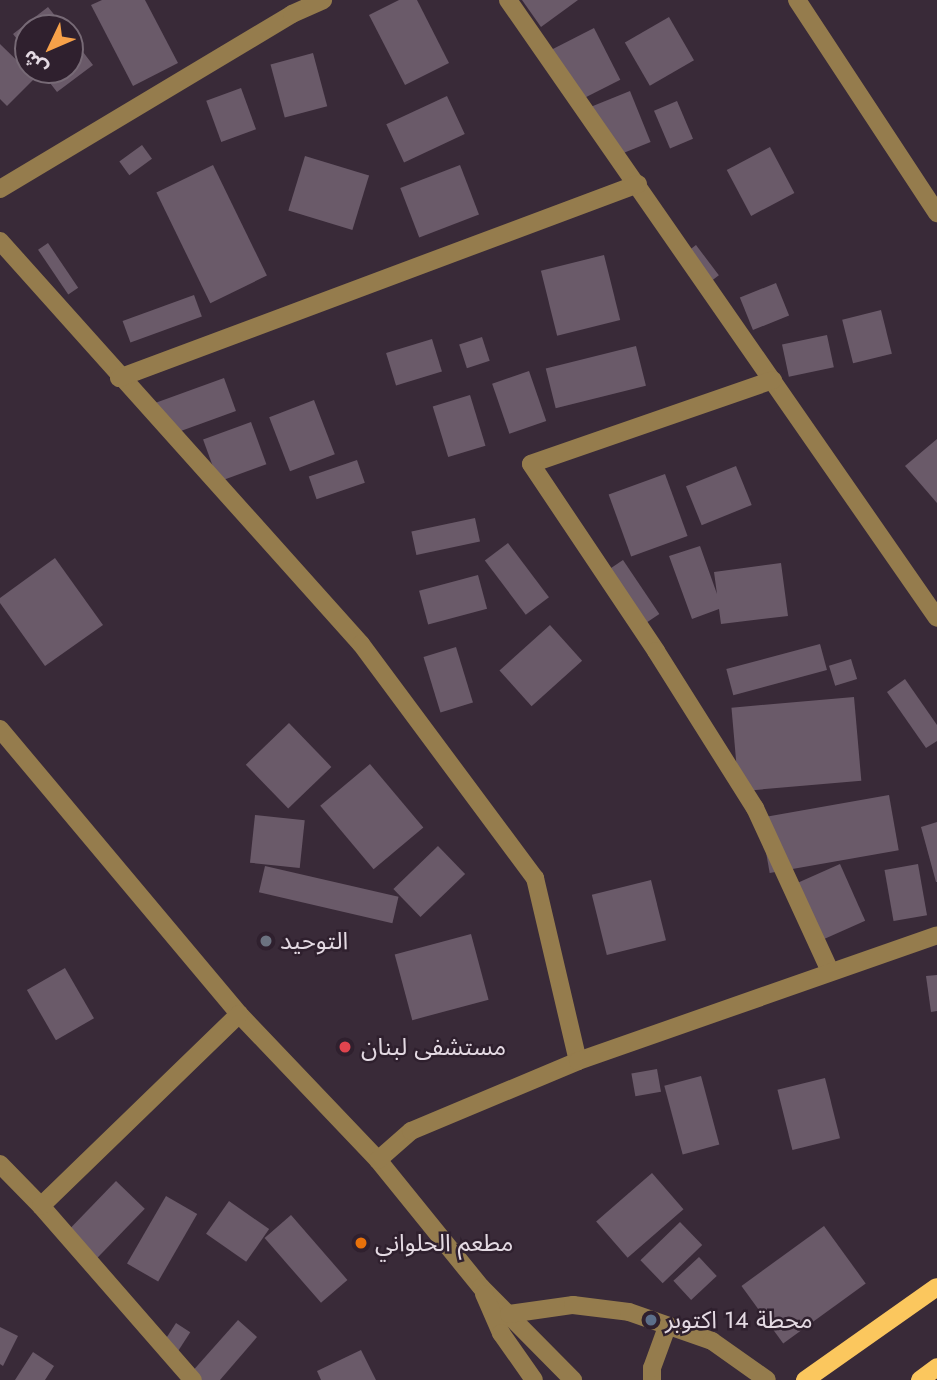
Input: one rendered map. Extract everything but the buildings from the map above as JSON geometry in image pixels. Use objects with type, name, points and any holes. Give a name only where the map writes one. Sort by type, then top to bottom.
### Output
[{"type":"main road","points":[[805,1380],[937,1287]]},
{"type":"main road","points":[[920,1380],[937,1367]]},
{"type":"street","points":[[0,189],[287,7],[323,0]]},
{"type":"street","points":[[509,0],[937,618]]},
{"type":"street","points":[[797,0],[937,213]]},
{"type":"street","points":[[119,378],[638,184]]},
{"type":"street","points":[[0,241],[119,378],[361,644],[534,878],[578,1061]]},
{"type":"street","points":[[773,380],[531,464],[656,651],[755,808],[830,971]]},
{"type":"street","points":[[0,729],[239,1014],[377,1160],[481,1287],[573,1380]]},
{"type":"street","points":[[377,1160],[411,1131],[578,1061],[937,935]]},
{"type":"street","points":[[41,1206],[239,1014]]},
{"type":"street","points":[[0,1164],[41,1206],[193,1380]]},
{"type":"street","points":[[481,1287],[501,1333],[534,1380]]},
{"type":"street","points":[[509,1314],[573,1305],[629,1312],[712,1341],[767,1380]]},
{"type":"street","points":[[652,1380],[652,1368],[667,1327]]},
{"type":"place","name":"التوحيد","points":[[266,941]]},
{"type":"place","name":"مستشفى لبنان","points":[[345,1047]]},
{"type":"place","name":"مطعم الحلواني","points":[[361,1243]]},
{"type":"place","name":"محطة 14 اكتوبر","points":[[651,1320]]}]
